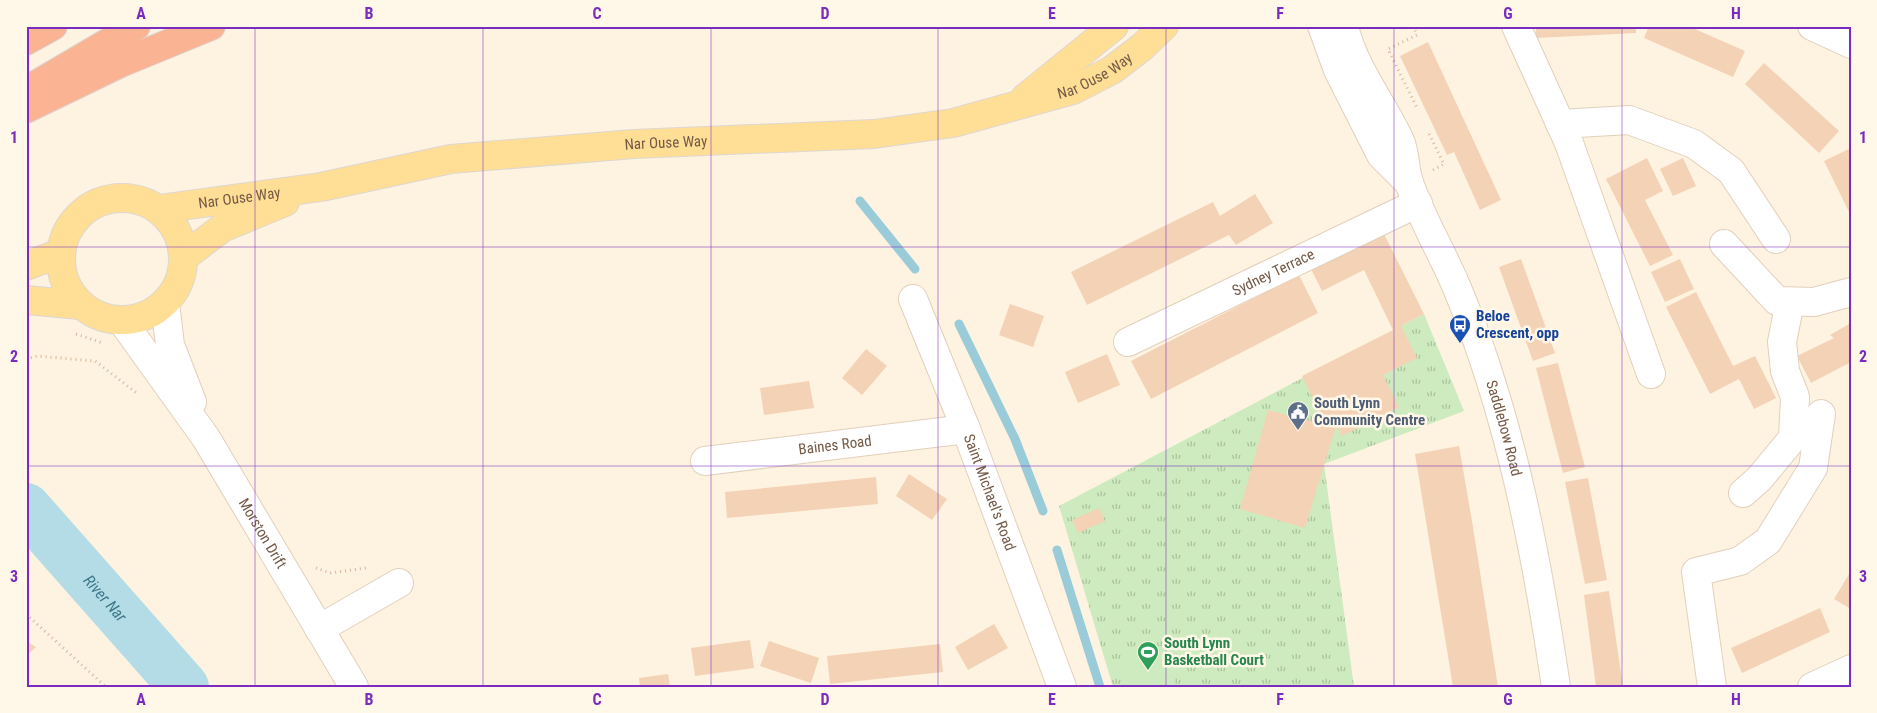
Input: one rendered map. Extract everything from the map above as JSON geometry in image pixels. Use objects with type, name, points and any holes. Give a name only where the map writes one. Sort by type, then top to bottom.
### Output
[{"type":"highway","points":[[26,42],[53,26]]},
{"type":"highway","points":[[26,91],[136,26]]},
{"type":"highway","points":[[26,108],[121,63],[211,26]]},
{"type":"main road","name":"Nar Ouse Way","points":[[1014,107],[1114,26]]},
{"type":"main road","name":"Nar Ouse Way","points":[[160,209],[320,187],[451,159],[634,144],[874,134],[953,123],[1073,90],[1112,70],[1164,27]]},
{"type":"main road","name":"Nar Ouse Way","points":[[184,257],[222,228],[320,187]]},
{"type":"main road","points":[[26,300],[80,305],[100,316],[122,320],[146,315],[165,303],[180,277],[184,257],[178,231],[160,209],[131,197],[97,201],[71,222],[60,253],[64,281],[80,305]]},
{"type":"main road","points":[[26,266],[60,253]]},
{"type":"street","name":"Saddlebow Road","points":[[1322,26],[1338,70],[1381,154],[1414,192]]},
{"type":"street","name":"Saddlebow Road","points":[[1344,26],[1357,60],[1402,144],[1414,192],[1458,289],[1494,389],[1522,492],[1543,600],[1556,687]]},
{"type":"street","points":[[1516,26],[1560,124],[1651,374]]},
{"type":"street","points":[[1812,26],[1851,44]]},
{"type":"street","points":[[1560,124],[1629,120],[1694,144],[1731,171],[1776,239]]},
{"type":"street","name":"Sydney Terrace","points":[[1128,342],[1414,192]]},
{"type":"street","points":[[1724,244],[1777,301],[1814,302],[1851,292]]},
{"type":"street","name":"Saint Michael's Road","points":[[913,299],[966,429],[1062,687]]},
{"type":"street","points":[[1743,493],[1759,479],[1793,438],[1795,397],[1785,371],[1782,342],[1790,302]]},
{"type":"street","name":"Morston Drift","points":[[165,303],[170,346],[206,438]]},
{"type":"street","name":"Morston Drift","points":[[122,320],[206,438],[354,687]]},
{"type":"street","points":[[1712,687],[1696,572],[1740,561],[1768,541],[1813,468],[1821,414]]},
{"type":"street","name":"Baines Road","points":[[705,461],[966,429]]},
{"type":"street","points":[[319,629],[399,582]]},
{"type":"street","points":[[1812,687],[1851,669]]},
{"type":"path","points":[[1413,26],[1417,35],[1388,49],[1418,111]]},
{"type":"path","points":[[1414,192],[1444,164],[1427,129]]},
{"type":"path","points":[[72,333],[106,344]]},
{"type":"path","points":[[26,359],[37,356],[95,361],[141,396]]},
{"type":"path","points":[[308,565],[330,573],[375,567],[389,560],[399,582]]},
{"type":"path","points":[[26,614],[106,687]]},
{"type":"green space","points":[[1424,314],[1464,411],[1324,464],[1354,687],[1113,687],[1059,506]]},
{"type":"green space","name":"South Lynn Basketball Court","points":[[1166,647],[1175,687],[1130,687],[1121,655]]},
{"type":"building","points":[[1536,26],[1636,26],[1636,33],[1536,38]]},
{"type":"building","points":[[1649,26],[1688,26],[1745,51],[1733,77],[1644,38]]},
{"type":"building","points":[[1428,42],[1501,200],[1480,210],[1454,152],[1447,155],[1400,56]]},
{"type":"building","points":[[1764,63],[1839,131],[1819,153],[1745,84]]},
{"type":"building","points":[[1851,148],[1851,216],[1824,161]]},
{"type":"building","points":[[1647,158],[1663,191],[1645,200],[1673,255],[1650,266],[1606,179]]},
{"type":"building","points":[[1683,158],[1696,186],[1673,196],[1660,169]]},
{"type":"building","points":[[1255,194],[1273,223],[1236,245],[1229,235],[1087,305],[1071,272],[1213,202],[1220,216]]},
{"type":"building","name":"South Lynn Community Centre","points":[[1384,234],[1424,314],[1401,326],[1417,358],[1383,375],[1399,407],[1342,436],[1336,426],[1305,528],[1240,509],[1268,410],[1314,422],[1318,409],[1302,376],[1393,330],[1364,270],[1322,291],[1311,269]]},
{"type":"building","points":[[1521,259],[1555,353],[1533,361],[1499,267]]},
{"type":"building","points":[[1680,259],[1694,289],[1665,302],[1651,272]]},
{"type":"building","points":[[1299,275],[1318,313],[1151,399],[1131,361]]},
{"type":"building","points":[[1696,292],[1733,366],[1755,356],[1776,398],[1754,409],[1739,379],[1710,394],[1666,307]]},
{"type":"building","points":[[1010,304],[1044,316],[1033,347],[999,335]]},
{"type":"building","points":[[1851,323],[1851,362],[1811,383],[1797,356],[1834,338],[1830,335]]},
{"type":"building","points":[[866,349],[887,366],[862,395],[842,378]]},
{"type":"building","points":[[1107,354],[1120,385],[1078,403],[1065,372]]},
{"type":"building","points":[[1558,363],[1585,467],[1563,473],[1536,368]]},
{"type":"building","points":[[809,381],[814,408],[764,415],[760,388]]},
{"type":"building","points":[[1459,446],[1498,687],[1453,687],[1415,454]]},
{"type":"building","points":[[909,474],[947,499],[932,520],[896,496]]},
{"type":"building","points":[[876,477],[878,504],[727,518],[725,492]]},
{"type":"building","points":[[1588,478],[1607,580],[1585,584],[1565,482]]},
{"type":"building","points":[[1099,508],[1105,521],[1078,533],[1072,520]]},
{"type":"building","points":[[1851,571],[1851,609],[1834,599]]},
{"type":"building","points":[[1609,591],[1623,687],[1596,687],[1584,595]]},
{"type":"building","points":[[1820,608],[1830,632],[1742,673],[1731,648]]},
{"type":"building","points":[[994,624],[1008,648],[968,670],[955,647]]},
{"type":"building","points":[[750,640],[754,668],[695,676],[691,648]]},
{"type":"building","points":[[26,641],[36,647],[26,656]]},
{"type":"building","points":[[769,641],[819,658],[811,683],[760,666]]},
{"type":"building","points":[[940,644],[943,672],[830,684],[827,656]]},
{"type":"building","points":[[668,674],[670,687],[640,687],[639,678]]},
{"type":"waterway","points":[[860,201],[915,269]]},
{"type":"waterway","points":[[959,324],[1015,439],[1043,511]]},
{"type":"waterway","name":"River Nar","points":[[26,508],[184,687]]},
{"type":"waterway","points":[[1057,550],[1100,687]]},
{"type":"place","name":"Beloe Crescent, opp","points":[[1460,344]]},
{"type":"place","name":"South Lynn Community Centre","points":[[1298,431]]},
{"type":"place","name":"South Lynn Basketball Court","points":[[1148,671]]}]
